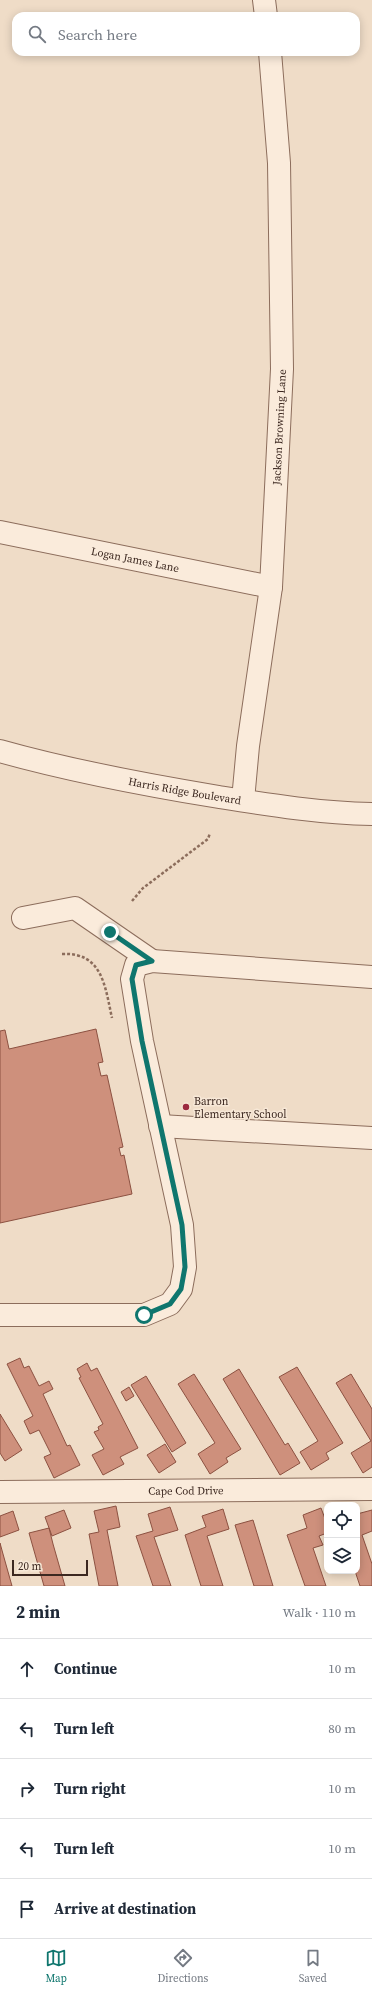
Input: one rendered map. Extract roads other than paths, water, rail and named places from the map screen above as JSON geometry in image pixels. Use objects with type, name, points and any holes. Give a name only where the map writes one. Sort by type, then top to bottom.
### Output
[{"type":"street","points":[[264,0],[266,12]]},
{"type":"street","name":"Jackson Browning Lane","points":[[243,800],[248,746],[271,587],[282,369],[279,163],[270,56]]},
{"type":"street","name":"Logan James Lane","points":[[0,532],[271,587]]},
{"type":"street","name":"Harris Ridge Boulevard","points":[[0,751],[27,759],[165,788],[284,807],[372,814]]},
{"type":"street","points":[[23,918],[75,908],[152,961]]},
{"type":"street","points":[[0,1315],[144,1315],[170,1304],[181,1289],[185,1267],[182,1225],[142,1041],[132,979],[136,965],[152,961],[372,977]]},
{"type":"street","points":[[160,1126],[372,1138]]},
{"type":"street","name":"Cape Cod Drive","points":[[0,1492],[372,1489]]},
{"type":"place","name":"Barron Elementary School","points":[[186,1107]]}]
